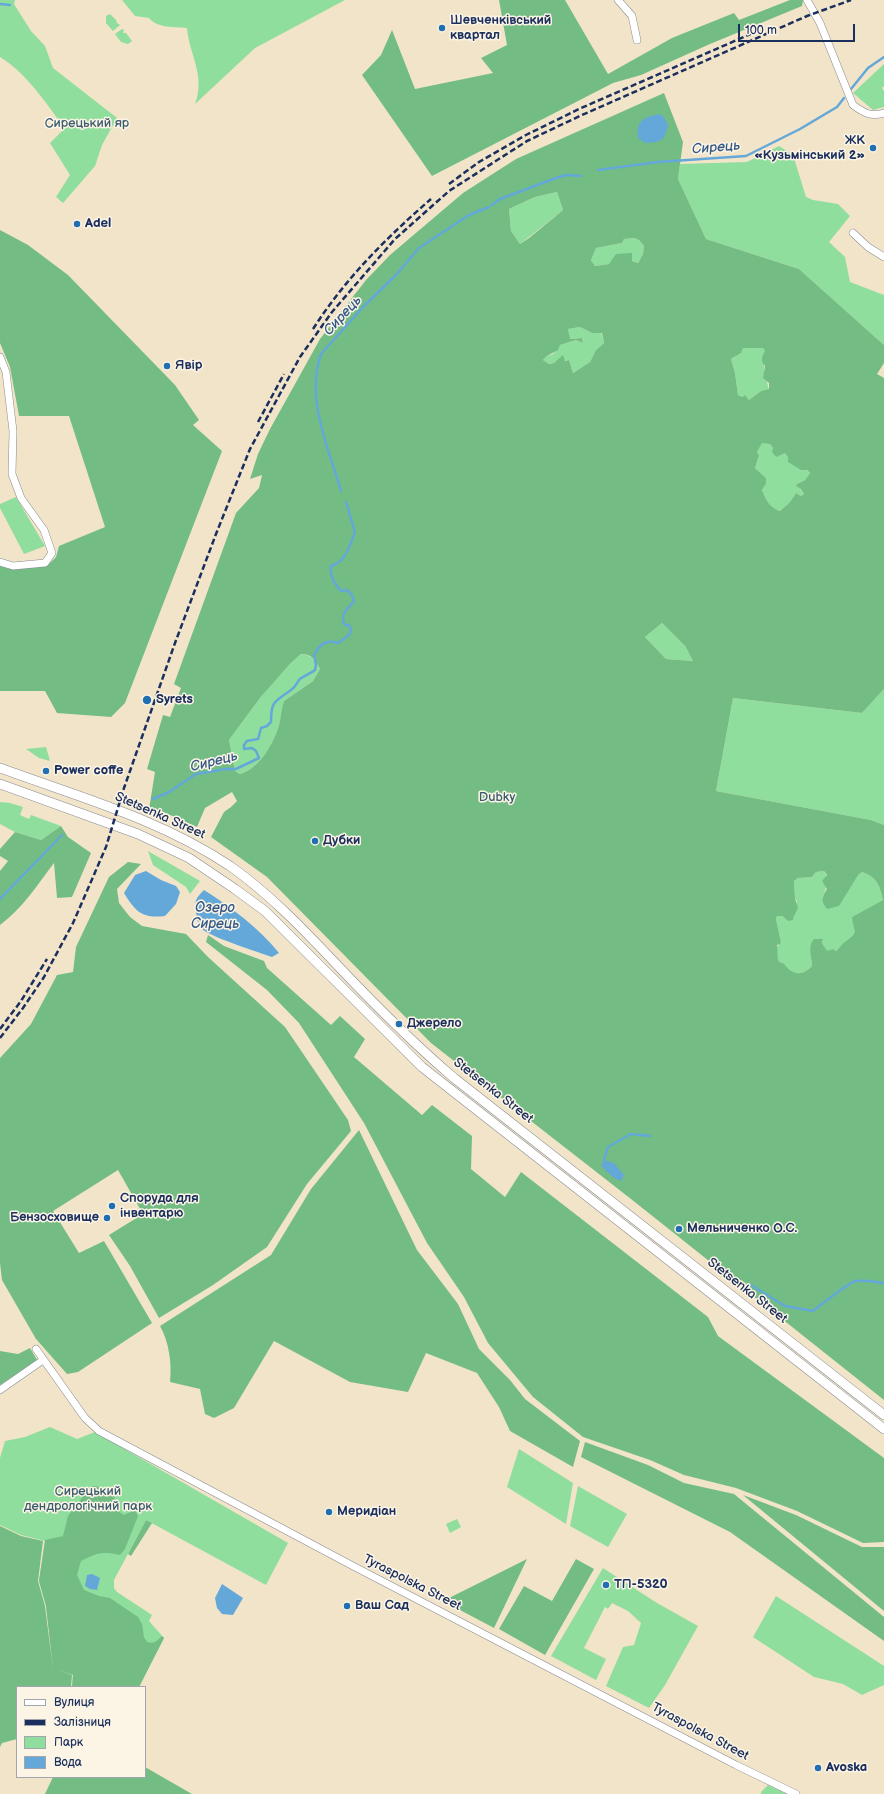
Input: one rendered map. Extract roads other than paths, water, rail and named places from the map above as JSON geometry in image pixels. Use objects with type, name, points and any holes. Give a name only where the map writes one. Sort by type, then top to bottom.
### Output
[{"type":"main road","name":"Stetsenka Street","points":[[0,768],[116,808],[179,836],[199,846],[246,878],[283,908],[397,1027],[454,1078],[884,1415]]},
{"type":"main road","name":"Stetsenka Street","points":[[0,784],[138,834],[189,858],[235,888],[265,911],[422,1067],[884,1429]]},
{"type":"street","points":[[618,0],[632,16],[637,40]]},
{"type":"street","points":[[807,0],[814,10],[833,53],[844,85],[853,105],[864,114],[875,116],[884,113]]},
{"type":"street","points":[[853,233],[868,247],[884,257]]},
{"type":"street","points":[[0,356],[6,372],[14,431],[12,474],[16,489],[21,498],[44,530],[52,553],[45,563],[13,566],[0,562]]},
{"type":"street","name":"Tyraspolska Street","points":[[36,1349],[85,1418],[99,1431],[353,1566],[736,1765],[796,1794]]},
{"type":"street","points":[[0,1390],[43,1360]]},
{"type":"water","points":[[660,114],[664,117],[668,125],[665,135],[661,140],[645,143],[638,138],[638,128],[640,124],[645,118]]},
{"type":"water","name":"Озеро Сирець","points":[[146,871],[161,880],[176,886],[180,892],[176,904],[165,916],[157,917],[145,915],[132,905],[124,893],[135,875]]},
{"type":"water","name":"Озеро Сирець","points":[[204,890],[244,918],[279,953],[272,957],[204,931],[198,923],[195,905],[197,898]]},
{"type":"water","points":[[604,1160],[614,1163],[624,1175],[621,1181],[614,1178],[601,1166]]},
{"type":"water","points":[[92,1574],[100,1578],[97,1590],[90,1589],[85,1586],[87,1575]]},
{"type":"water","points":[[222,1584],[243,1598],[233,1615],[222,1614],[217,1608],[215,1598]]},
{"type":"waterway","points":[[0,4],[10,5]]},
{"type":"waterway","name":"Сирець","points":[[851,89],[868,68],[884,57]]},
{"type":"waterway","name":"Сирець","points":[[598,170],[658,162],[746,156],[800,129],[837,107],[844,98]]},
{"type":"waterway","name":"Сирець","points":[[492,205],[500,199],[556,178],[566,175],[581,176]]},
{"type":"waterway","name":"Сирець","points":[[341,491],[320,424],[317,406],[317,371],[321,354],[365,305],[395,276],[419,248],[469,215],[489,207]]},
{"type":"waterway","name":"Сирець","points":[[153,799],[169,792],[196,774],[226,769],[236,769],[259,758],[256,751],[252,748],[244,749],[244,745],[247,741],[258,739],[261,728],[267,726],[271,722],[272,709],[275,702],[294,688],[299,680],[315,670],[316,665],[314,655],[321,645],[327,642],[338,643],[349,635],[351,631],[350,626],[344,624],[343,616],[345,611],[354,601],[352,595],[347,590],[341,591],[337,586],[333,580],[331,570],[331,566],[336,564],[344,557],[355,532],[346,502]]},
{"type":"waterway","name":"Сирець","points":[[0,899],[62,835]]},
{"type":"waterway","points":[[604,1160],[608,1147],[631,1134],[650,1136]]},
{"type":"waterway","points":[[751,1285],[785,1306],[813,1311],[852,1282],[862,1281],[884,1283]]},
{"type":"railway","points":[[0,1038],[44,977],[73,923],[106,847],[124,788],[175,643],[250,449],[300,357],[332,312],[395,239],[449,191],[527,141],[582,115],[807,16],[851,0]]},
{"type":"railway","points":[[449,184],[479,162],[526,135],[579,109],[762,29]]},
{"type":"railway","points":[[313,329],[339,293],[367,260],[382,244],[431,199]]},
{"type":"railway","points":[[258,422],[284,374]]},
{"type":"railway","points":[[0,1029],[21,1001],[47,959]]},
{"type":"place","name":"Шевченківський квартал","points":[[442,28]]},
{"type":"place","name":"ЖК «Кузьмінський 2»","points":[[873,148]]},
{"type":"place","name":"Adel","points":[[77,224]]},
{"type":"place","name":"Явір","points":[[167,366]]},
{"type":"place","name":"Syrets","points":[[147,700]]},
{"type":"place","name":"Power coffe","points":[[46,771]]},
{"type":"place","name":"Дубки","points":[[315,841]]},
{"type":"place","name":"Джерело","points":[[399,1024]]},
{"type":"place","name":"Споруда для інвентарю","points":[[112,1206]]},
{"type":"place","name":"Бензосховище","points":[[107,1218]]},
{"type":"place","name":"Мельниченко О.С.","points":[[679,1229]]},
{"type":"place","name":"Меридіан","points":[[329,1512]]},
{"type":"place","name":"ТП-5320","points":[[606,1585]]},
{"type":"place","name":"Ваш Сад","points":[[347,1606]]},
{"type":"place","name":"Avoska","points":[[818,1768]]},
{"type":"park label","name":"Сирецький яр","points":[[87,124]]},
{"type":"park label","name":"Dubky","points":[[497,798]]},
{"type":"park label","name":"Сирецький дендрологічний парк","points":[[88,1500]]}]
